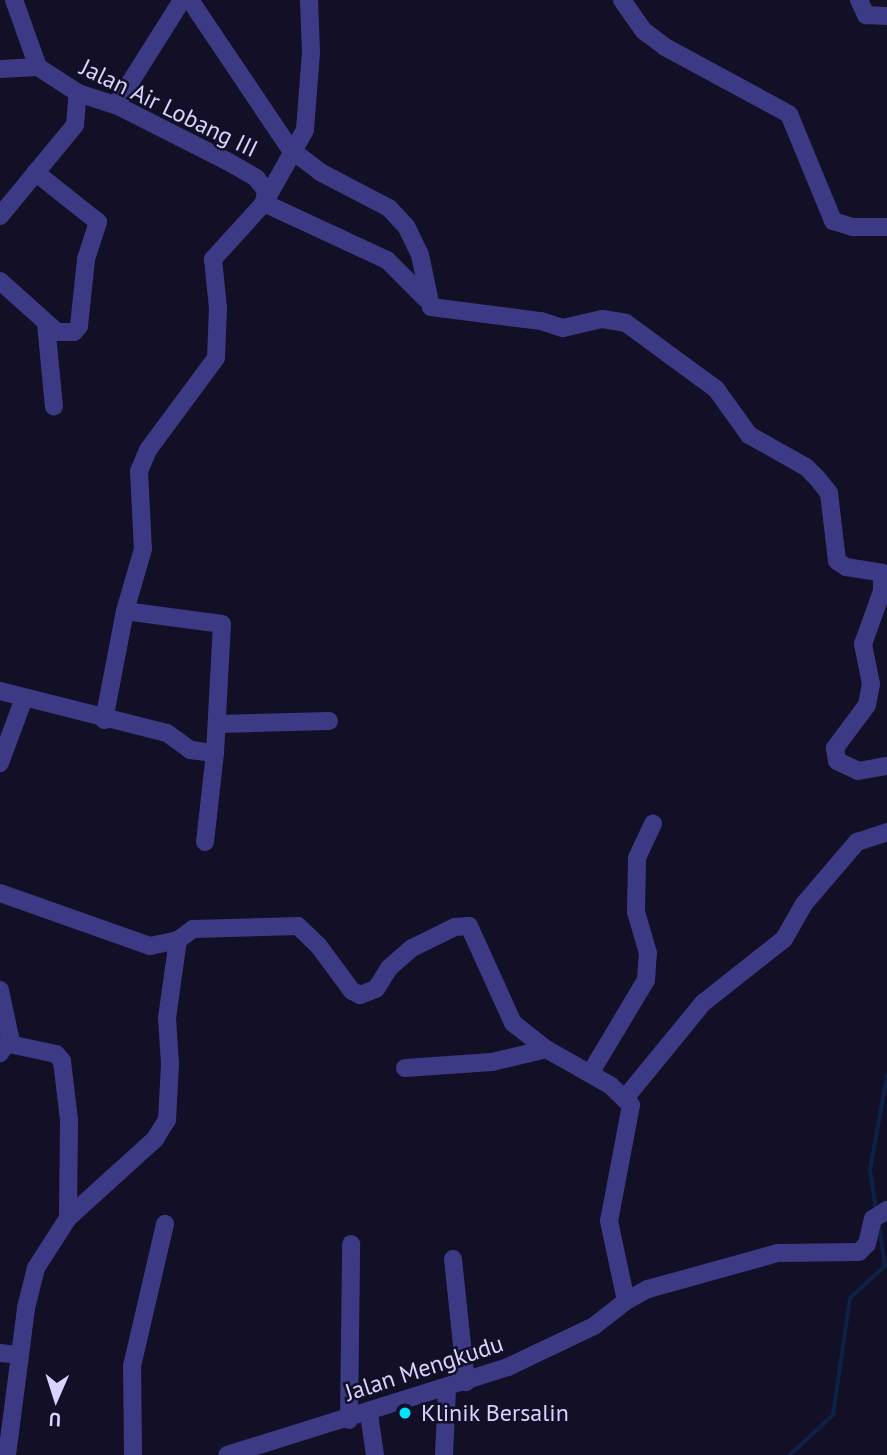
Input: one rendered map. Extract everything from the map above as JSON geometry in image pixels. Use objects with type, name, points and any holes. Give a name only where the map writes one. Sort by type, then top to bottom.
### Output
[{"type":"street","points":[[0,69],[38,67],[14,0]]},
{"type":"street","points":[[116,105],[182,0]]},
{"type":"street","points":[[190,0],[237,76],[290,149],[320,172],[399,216],[420,255],[426,299]]},
{"type":"street","points":[[104,720],[125,611],[143,549],[137,487],[148,450],[216,358],[216,251],[264,203],[290,149],[304,130],[307,113],[309,0]]},
{"type":"street","points":[[622,0],[644,31],[665,47],[789,114],[833,221],[853,227],[887,227]]},
{"type":"street","points":[[859,0],[866,15],[887,16]]},
{"type":"street","name":"Jalan Air Lobang III","points":[[38,67],[78,93],[116,105],[256,178],[266,191],[264,203]]},
{"type":"street","points":[[0,216],[75,125],[78,93]]},
{"type":"street","points":[[0,281],[46,324],[65,334],[79,326],[86,259],[99,226],[95,217],[35,172]]},
{"type":"street","points":[[264,203],[387,260],[435,309],[541,321],[563,328],[602,319],[626,323],[716,389],[749,435],[806,467],[829,494],[837,561],[846,567],[882,573],[882,591],[863,644],[871,684],[867,705],[835,748],[837,761],[858,771],[887,766]]},
{"type":"street","points":[[46,324],[54,407]]},
{"type":"street","points":[[125,611],[222,624],[218,724],[205,842]]},
{"type":"street","points":[[0,691],[104,720],[167,733],[190,750],[215,753]]},
{"type":"street","points":[[0,763],[24,698]]},
{"type":"street","points":[[218,724],[329,721]]},
{"type":"street","points":[[591,1072],[646,980],[648,953],[636,912],[637,858],[653,824]]},
{"type":"street","points":[[626,1097],[703,1003],[784,939],[804,904],[858,842],[887,832]]},
{"type":"street","points":[[0,893],[150,946],[178,940],[193,929],[298,926],[318,944],[352,991],[360,995],[376,989],[389,968],[412,948],[455,927],[469,926],[504,1011],[546,1049],[591,1072],[626,1097],[631,1120],[609,1221],[626,1301]]},
{"type":"street","points":[[7,1455],[8,1400],[20,1355],[36,1268],[68,1218],[155,1139],[167,1120],[170,1064],[166,1018],[178,940]]},
{"type":"street","points":[[0,990],[4,1049],[56,1054],[62,1061],[69,1120],[68,1218]]},
{"type":"street","points":[[405,1068],[492,1062],[546,1049]]},
{"type":"street","name":"Jalan Mengkudu","points":[[226,1455],[369,1414],[539,1355],[594,1326],[626,1301],[648,1289],[778,1253],[859,1252],[867,1244],[880,1214]]},
{"type":"street","points":[[133,1455],[132,1366],[165,1224]]},
{"type":"street","points":[[349,1420],[351,1244]]},
{"type":"street","points":[[453,1259],[466,1382]]},
{"type":"street","points":[[0,1353],[20,1355]]},
{"type":"street","points":[[444,1455],[447,1389]]},
{"type":"street","points":[[369,1414],[375,1455]]},
{"type":"waterway","points":[[876,1211],[870,1170],[887,1076]]},
{"type":"waterway","points":[[790,1455],[833,1415],[850,1298],[885,1266],[879,1226]]},
{"type":"place","name":"Klinik Bersalin","points":[[405,1413]]}]
